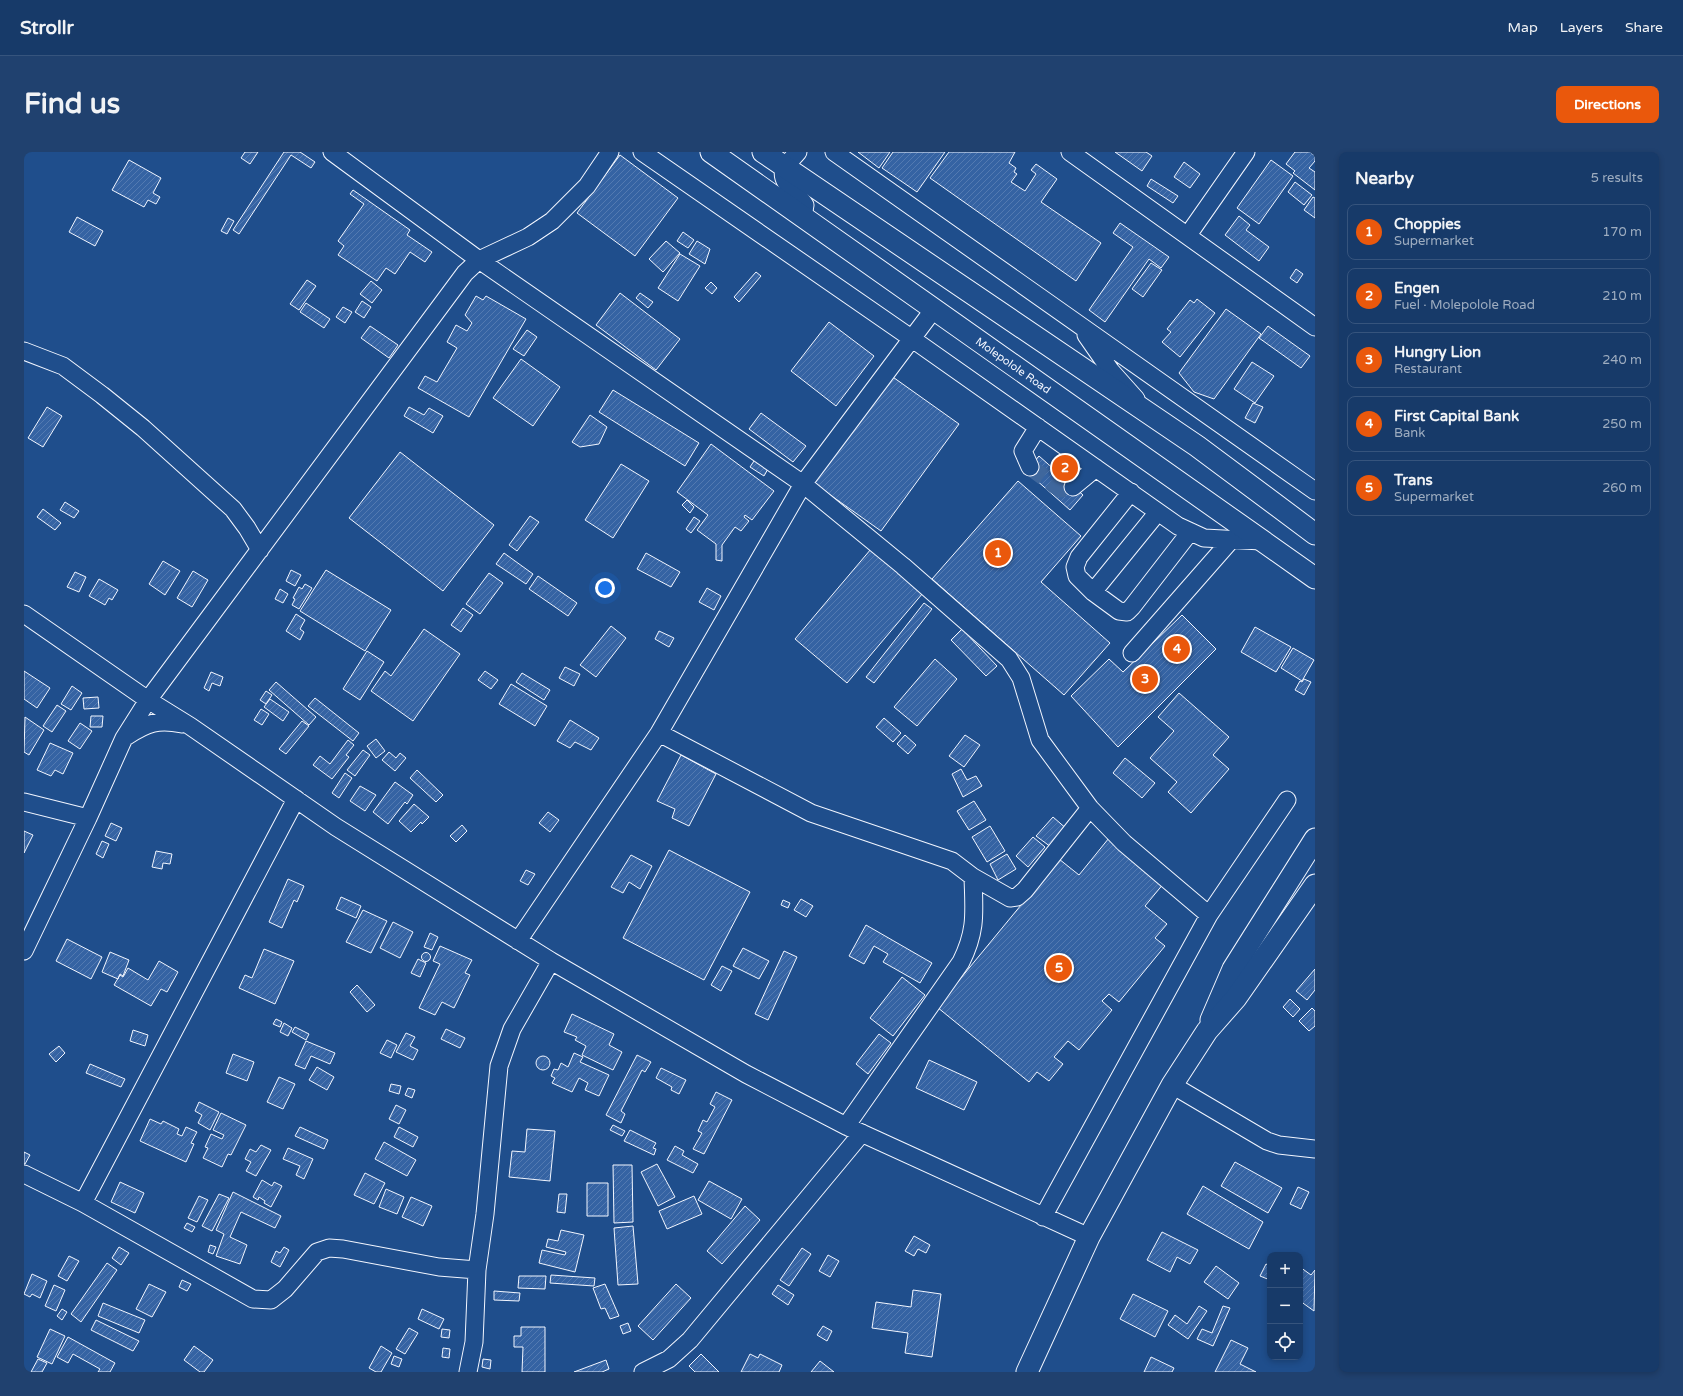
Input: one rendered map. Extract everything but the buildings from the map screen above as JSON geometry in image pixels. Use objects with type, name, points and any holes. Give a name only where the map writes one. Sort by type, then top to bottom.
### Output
[{"type":"main road","name":"Molepolole Road","points":[[712,152],[1315,578]]},
{"type":"main road","points":[[763,152],[791,160],[1197,446],[1315,534]]},
{"type":"main road","points":[[1207,1031],[1232,969],[1315,839]]},
{"type":"main road","points":[[1027,1372],[1089,1237],[1172,1085],[1207,1031],[1236,998],[1315,886]]},
{"type":"street","points":[[332,152],[479,260],[803,484],[903,566],[1009,659],[1021,678],[1040,740],[1090,808],[1124,843],[1209,915]]},
{"type":"street","points":[[24,951],[88,818],[124,738],[148,700],[465,273],[479,260],[528,237],[552,221],[587,186],[610,152]]},
{"type":"street","points":[[642,152],[911,338],[1158,512],[1190,532],[1204,538],[1262,541]]},
{"type":"street","points":[[834,152],[1315,491]]},
{"type":"street","points":[[1070,152],[1315,327]]},
{"type":"street","points":[[1188,235],[1246,152]]},
{"type":"street","points":[[791,160],[784,173],[787,183],[806,205],[803,217]]},
{"type":"street","points":[[518,941],[659,733],[803,484],[934,309]]},
{"type":"street","points":[[1079,325],[1111,371],[1149,413]]},
{"type":"street","points":[[24,350],[63,366],[143,428],[233,509],[247,528],[260,550]]},
{"type":"street","points":[[1030,467],[1023,451],[1038,427]]},
{"type":"street","points":[[1074,487],[1096,468]]},
{"type":"street","points":[[1131,492],[1079,557],[1075,567],[1078,576],[1093,592],[1119,611],[1127,612],[1190,532]]},
{"type":"street","points":[[1093,592],[1158,512]]},
{"type":"street","points":[[1132,653],[1232,539]]},
{"type":"street","points":[[24,614],[336,827],[551,961],[746,1074],[846,1126],[1089,1237]]},
{"type":"street","points":[[124,738],[139,728],[155,722],[169,721],[190,726]]},
{"type":"street","points":[[659,733],[811,813],[952,861],[973,877],[1010,898],[1017,897],[1025,890],[1090,808]]},
{"type":"street","points":[[83,1203],[296,799]]},
{"type":"street","points":[[1043,1216],[1209,915],[1287,800]]},
{"type":"street","points":[[24,802],[88,818]]},
{"type":"street","points":[[846,1126],[961,962],[970,943],[974,923],[973,877]]},
{"type":"street","points":[[468,1372],[474,1342],[477,1270],[485,1214],[498,1066],[512,1029],[551,961]]},
{"type":"street","points":[[1172,1085],[1267,1141],[1279,1145],[1315,1148]]},
{"type":"street","points":[[643,1372],[669,1360],[690,1340],[862,1133]]},
{"type":"street","points":[[24,1174],[83,1203],[253,1299],[271,1300],[285,1289],[317,1252],[329,1248],[343,1249],[439,1267],[477,1270]]},
{"type":"tunnel","points":[[1030,467],[1060,489],[1073,487]]},
{"type":"place","name":"Engen","points":[[1065,468]]},
{"type":"place","name":"Choppies","points":[[998,553]]},
{"type":"place","name":"First Capital Bank","points":[[1177,649]]},
{"type":"place","name":"Hungry Lion","points":[[1145,679]]},
{"type":"place","name":"Trans","points":[[1059,968]]}]
